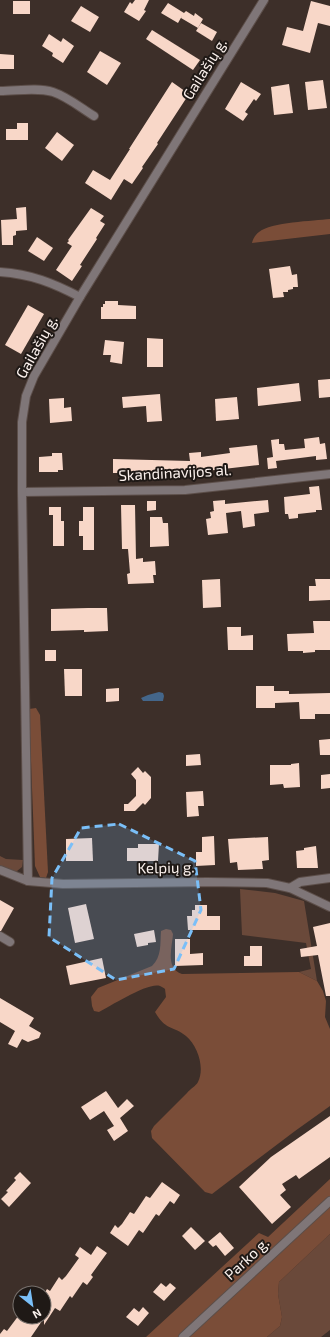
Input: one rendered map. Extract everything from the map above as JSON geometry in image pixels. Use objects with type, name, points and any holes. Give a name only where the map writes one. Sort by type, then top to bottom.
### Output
[{"type":"street","points":[[254,0],[263,2]]},
{"type":"street","name":"Gailašių g.","points":[[28,881],[22,492],[22,422],[26,396],[34,376],[80,297],[263,2]]},
{"type":"street","points":[[0,91],[42,90],[52,92],[61,95],[94,116]]},
{"type":"street","points":[[0,272],[19,273],[38,278],[57,285],[80,297]]},
{"type":"street","name":"Skandinavijos al.","points":[[22,492],[185,490],[330,474]]},
{"type":"street","name":"Kelpių g.","points":[[0,870],[28,881],[63,884],[207,882],[267,883],[290,888],[330,907]]},
{"type":"street","points":[[290,888],[300,882],[330,878]]},
{"type":"street","points":[[0,936],[10,942]]},
{"type":"street","name":"Parko g.","points":[[183,1337],[330,1201]]},
{"type":"highlighted area","points":[[119,824],[195,861],[201,910],[174,969],[116,980],[49,937],[52,878],[81,828]]},
{"type":"shaded area","points":[[330,219],[330,234],[252,243],[256,234],[273,226],[293,222]]},
{"type":"shaded area","points":[[36,708],[40,715],[48,872],[46,878],[40,877],[35,866],[29,709]]},
{"type":"shaded area","points":[[0,856],[6,859],[23,860],[22,867],[17,871],[13,871],[0,866]]},
{"type":"shaded area","points":[[240,889],[275,893],[304,901],[317,981],[299,972],[311,969],[306,943],[242,935]]},
{"type":"shaded area","points":[[166,929],[171,930],[173,934],[171,962],[173,967],[182,974],[299,972],[317,981],[323,991],[326,1001],[325,1017],[330,1029],[330,1106],[212,1194],[205,1192],[152,1138],[151,1131],[154,1126],[197,1083],[201,1070],[199,1058],[194,1045],[186,1036],[166,1025],[155,1012],[166,997],[165,989],[160,986],[147,988],[130,995],[99,1012],[94,1011],[92,1006],[91,997],[98,988],[152,966],[159,954],[161,931]]},
{"type":"shaded area","points":[[330,1179],[330,1234],[279,1282],[278,1294],[282,1317],[280,1326],[267,1337],[146,1337],[259,1233],[268,1237]]},
{"type":"shaded area","points":[[330,1234],[330,1330],[321,1337],[267,1337],[280,1326],[282,1317],[278,1294],[279,1282]]},
{"type":"water","points":[[159,692],[163,693],[163,701],[143,701],[141,698],[148,695]]},
{"type":"building","points":[[135,0],[149,0],[144,10],[146,11],[139,21],[124,12],[130,2],[132,4]]},
{"type":"building","points":[[13,1],[30,1],[30,14],[13,14]]},
{"type":"building","points":[[311,1],[330,6],[330,26],[318,23],[310,53],[282,45],[287,27],[303,31]]},
{"type":"building","points":[[168,3],[184,13],[186,11],[194,16],[195,13],[203,19],[198,28],[181,18],[182,16],[178,23],[161,13]]},
{"type":"building","points":[[81,6],[99,17],[90,32],[71,21]]},
{"type":"building","points":[[201,23],[217,32],[212,41],[196,31]]},
{"type":"building","points":[[152,30],[200,60],[193,70],[146,39]]},
{"type":"building","points":[[49,34],[61,42],[63,38],[74,46],[63,63],[52,56],[53,53],[42,46]]},
{"type":"building","points":[[100,51],[121,63],[107,85],[87,72]]},
{"type":"building","points":[[0,54],[14,55],[14,69],[0,69]]},
{"type":"building","points":[[323,80],[327,108],[308,110],[305,82]]},
{"type":"building","points":[[172,82],[189,94],[132,184],[124,179],[111,200],[85,183],[93,170],[110,180]]},
{"type":"building","points":[[241,82],[261,94],[256,101],[254,99],[245,112],[248,114],[243,121],[225,109]]},
{"type":"building","points":[[289,84],[293,113],[274,115],[271,87]]},
{"type":"building","points":[[17,123],[28,123],[28,140],[6,140],[6,129],[17,129]]},
{"type":"building","points":[[57,132],[74,145],[62,161],[45,148]]},
{"type":"building","points":[[26,207],[27,230],[16,231],[16,235],[13,236],[13,245],[2,245],[1,220],[17,219],[16,208]]},
{"type":"building","points":[[91,208],[104,216],[100,221],[105,224],[72,281],[56,270],[72,246],[67,243],[69,241],[68,240]]},
{"type":"building","points":[[37,237],[53,248],[44,261],[28,251]]},
{"type":"building","points":[[290,266],[292,275],[297,274],[298,287],[293,287],[293,289],[288,290],[288,292],[283,292],[284,297],[273,298],[269,269]]},
{"type":"building","points":[[105,301],[118,301],[118,305],[136,306],[136,319],[101,319],[101,307],[105,304]]},
{"type":"building","points":[[28,305],[44,314],[21,354],[5,345]]},
{"type":"building","points":[[147,338],[163,339],[163,367],[147,367]]},
{"type":"building","points":[[105,340],[124,342],[122,364],[110,362],[111,355],[103,355]]},
{"type":"building","points":[[330,379],[330,397],[319,398],[318,380]]},
{"type":"building","points":[[299,383],[301,401],[258,406],[257,388]]},
{"type":"building","points":[[160,394],[162,421],[147,422],[146,406],[123,408],[122,397]]},
{"type":"building","points":[[237,397],[239,419],[216,421],[215,399]]},
{"type":"building","points":[[64,398],[64,408],[71,407],[72,421],[50,423],[49,399]]},
{"type":"building","points":[[319,437],[320,444],[325,443],[327,459],[316,460],[316,456],[276,461],[277,468],[268,469],[267,458],[273,457],[271,440],[279,439],[279,444],[284,444],[285,450],[305,448],[304,439]]},
{"type":"building","points":[[257,445],[259,465],[180,475],[113,473],[113,459],[190,461],[189,453],[201,452],[201,457],[230,453],[229,448]]},
{"type":"building","points":[[52,453],[62,453],[63,470],[58,470],[58,472],[39,472],[39,457],[52,456]]},
{"type":"building","points":[[319,486],[322,510],[298,514],[298,518],[289,519],[288,514],[285,514],[284,497],[310,494],[309,487]]},
{"type":"building","points":[[225,500],[225,504],[268,500],[269,512],[254,514],[255,526],[243,528],[241,511],[226,513],[228,533],[208,535],[206,519],[211,518],[210,512],[214,511],[213,501]]},
{"type":"building","points":[[147,501],[156,501],[156,510],[147,511]]},
{"type":"building","points":[[121,505],[135,505],[136,559],[143,558],[143,562],[155,561],[156,575],[153,575],[154,583],[128,584],[127,574],[130,573],[128,549],[122,549]]},
{"type":"building","points":[[49,507],[61,507],[61,521],[64,521],[64,546],[53,546],[53,515],[49,515]]},
{"type":"building","points":[[83,507],[94,507],[94,550],[83,550],[83,536],[79,536],[79,521],[83,521]]},
{"type":"building","points":[[150,517],[162,517],[163,523],[168,523],[169,546],[150,547]]},
{"type":"building","points":[[220,579],[221,607],[203,608],[202,580]]},
{"type":"building","points":[[315,579],[330,579],[330,600],[309,601],[309,586],[316,586]]},
{"type":"building","points":[[107,608],[108,631],[51,631],[51,609]]},
{"type":"building","points":[[313,621],[330,621],[330,650],[315,650],[315,652],[303,653],[303,651],[288,651],[287,634],[314,633]]},
{"type":"building","points":[[227,627],[241,627],[241,636],[253,635],[253,650],[228,650]]},
{"type":"building","points":[[45,650],[56,650],[56,661],[45,661]]},
{"type":"building","points":[[64,669],[82,669],[82,696],[65,696]]},
{"type":"building","points":[[256,686],[274,686],[274,691],[289,691],[289,694],[330,693],[330,714],[315,714],[315,719],[300,719],[299,702],[275,703],[275,708],[256,708]]},
{"type":"building","points":[[119,688],[119,701],[106,702],[106,689]]},
{"type":"building","points":[[330,739],[330,755],[320,755],[319,740]]},
{"type":"building","points":[[200,754],[201,765],[186,766],[186,755]]},
{"type":"building","points":[[299,763],[300,787],[284,788],[283,784],[270,785],[270,765],[291,765]]},
{"type":"building","points":[[138,767],[143,773],[145,771],[151,777],[151,798],[145,805],[143,803],[135,811],[124,811],[124,804],[128,804],[136,796],[136,780],[131,774]]},
{"type":"building","points":[[330,774],[330,788],[321,789],[321,775]]},
{"type":"building","points":[[203,791],[204,806],[198,806],[199,816],[187,817],[186,792]]},
{"type":"building","points":[[214,836],[215,865],[196,866],[196,852],[202,852],[202,837]]},
{"type":"building","points":[[268,837],[269,860],[262,861],[263,869],[238,870],[237,862],[230,863],[228,839]]},
{"type":"building","points":[[92,838],[93,861],[66,861],[66,839]]},
{"type":"building","points":[[138,844],[159,844],[158,861],[127,861],[127,848],[138,848]]},
{"type":"building","points":[[316,846],[318,868],[297,868],[296,851]]},
{"type":"building","points":[[0,900],[14,908],[1,931],[0,931]]},
{"type":"building","points":[[86,904],[94,939],[75,943],[68,908]]},
{"type":"building","points":[[195,905],[207,905],[207,916],[220,916],[220,930],[188,930],[187,916],[192,916],[192,910],[195,910]]},
{"type":"building","points":[[330,923],[330,996],[326,996],[318,955],[301,957],[300,949],[317,946],[313,927]]},
{"type":"building","points":[[154,930],[156,942],[137,947],[134,934]]},
{"type":"building","points":[[175,939],[190,939],[190,954],[203,953],[203,965],[175,966]]},
{"type":"building","points":[[250,946],[262,946],[262,966],[244,966],[244,956],[250,956]]},
{"type":"building","points":[[102,958],[106,978],[70,985],[66,966]]},
{"type":"building","points":[[0,998],[34,1018],[29,1026],[41,1033],[39,1038],[28,1042],[22,1039],[17,1048],[8,1044],[15,1031],[0,1022]]},
{"type":"building","points":[[106,1091],[118,1108],[127,1099],[134,1106],[120,1118],[128,1131],[114,1141],[107,1130],[114,1126],[104,1111],[90,1120],[81,1107]]},
{"type":"building","points":[[330,1116],[330,1157],[299,1179],[296,1175],[282,1184],[286,1190],[280,1195],[291,1207],[272,1224],[239,1187],[271,1157]]},
{"type":"building","points":[[20,1172],[31,1183],[9,1207],[1,1199],[8,1192],[6,1191],[16,1180],[14,1178]]},
{"type":"building","points":[[162,1182],[180,1195],[174,1204],[170,1201],[159,1216],[156,1214],[143,1233],[139,1230],[128,1246],[110,1233],[115,1225],[118,1228],[122,1224],[130,1212],[134,1214],[146,1196],[150,1198]]},
{"type":"building","points":[[191,1227],[205,1241],[195,1250],[182,1236]]},
{"type":"building","points":[[220,1232],[234,1248],[225,1256],[216,1245],[213,1247],[208,1242]]},
{"type":"building","points":[[97,1246],[107,1253],[91,1275],[93,1277],[87,1285],[83,1282],[72,1298],[70,1296],[60,1311],[55,1308],[52,1313],[52,1288],[59,1277],[62,1280],[79,1258],[75,1255],[80,1247],[91,1255]]},
{"type":"building","points":[[161,1283],[166,1287],[170,1283],[176,1288],[164,1301],[153,1292]]},
{"type":"building","points":[[143,1307],[149,1313],[138,1326],[126,1317],[134,1308],[139,1312]]},
{"type":"building","points":[[12,1324],[39,1325],[31,1337],[0,1337],[0,1334],[4,1329],[7,1331]]}]
